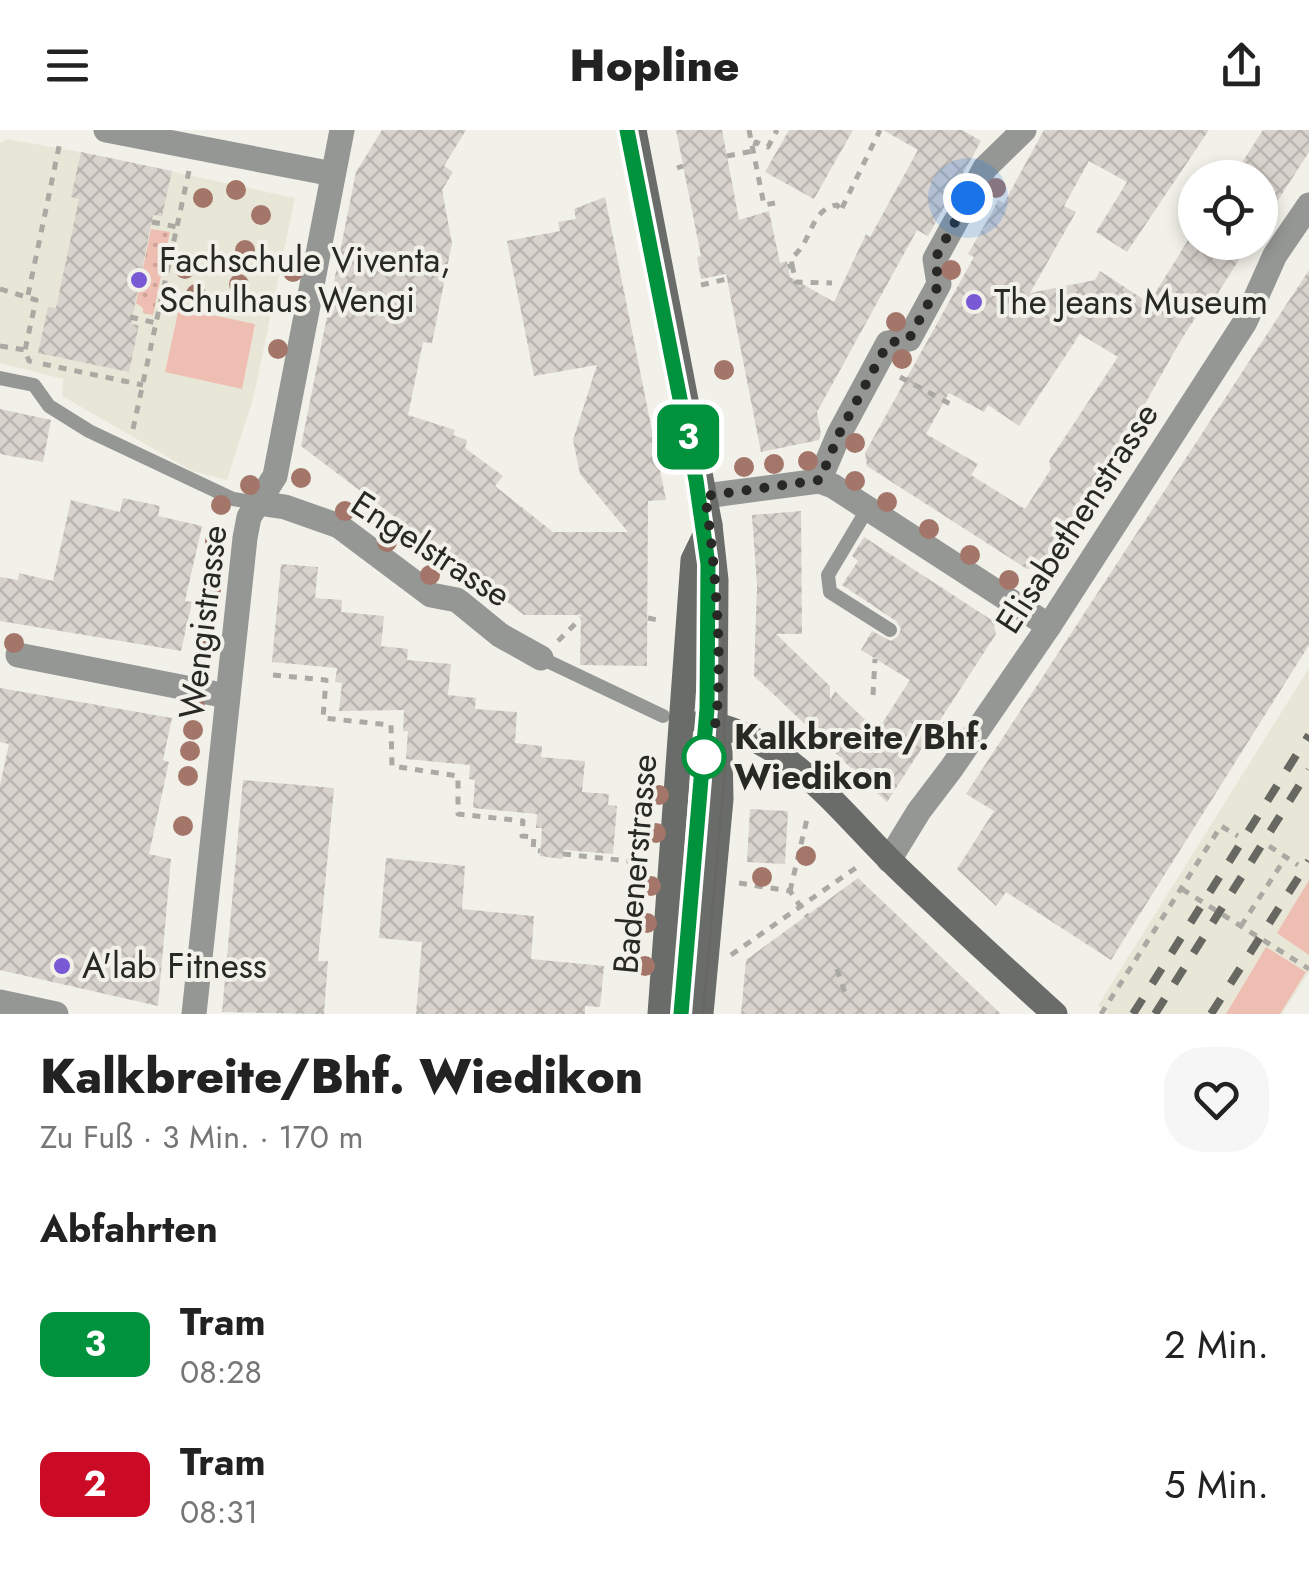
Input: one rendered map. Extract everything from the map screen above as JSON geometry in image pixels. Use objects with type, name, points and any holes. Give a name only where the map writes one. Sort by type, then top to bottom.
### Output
[{"type":"street","points":[[106,130],[333,174]]},
{"type":"street","name":"Wengistrasse","points":[[194,1014],[245,538],[250,517],[275,476],[279,460],[342,130]]},
{"type":"street","name":"Badenerstrasse","points":[[634,130],[705,496],[716,580],[715,724],[721,799],[701,1014]]},
{"type":"street","points":[[820,480],[839,434],[888,343],[909,339],[939,284],[935,259],[985,168],[1024,130]]},
{"type":"street","name":"Elisabethenstrasse","points":[[889,860],[919,810],[951,770],[1049,626],[1245,322],[1275,255],[1309,205]]},
{"type":"street","points":[[705,496],[820,480],[1049,626]]},
{"type":"street","name":"Engelstrasse","points":[[258,504],[285,507],[339,526],[431,595],[456,600],[500,635],[541,658]]},
{"type":"street","name":"Badenerstrasse","points":[[660,1014],[673,718],[693,560],[710,525]]},
{"type":"street","points":[[18,654],[227,696]]},
{"type":"street","name":"Badenerstrasse","points":[[673,718],[715,724]]},
{"type":"street","points":[[715,724],[755,738],[794,765],[1054,1014]]},
{"type":"street","points":[[0,1002],[56,1014]]},
{"type":"lane","name":"Engelstrasse","points":[[0,378],[34,384],[49,406],[89,431],[232,499],[258,504]]},
{"type":"lane","points":[[868,508],[828,575],[830,592],[890,630]]},
{"type":"lane","name":"Engelstrasse","points":[[541,658],[673,718]]},
{"type":"lane","name":"Badenerstrasse","points":[[685,1014],[702,798],[715,724]]},
{"type":"path","points":[[749,130],[764,205],[775,203]]},
{"type":"path","points":[[753,151],[756,142],[768,147],[777,130]]},
{"type":"path","points":[[832,283],[796,282],[791,258],[805,245],[816,217],[830,206],[842,211],[880,130]]},
{"type":"path","points":[[28,295],[60,142]]},
{"type":"path","points":[[727,156],[753,151]]},
{"type":"path","points":[[130,443],[190,168]]},
{"type":"path","points":[[152,222],[177,227]]},
{"type":"path","points":[[701,285],[727,279]]},
{"type":"path","points":[[0,289],[36,300],[25,350],[28,361],[143,385]]},
{"type":"path","points":[[130,317],[156,322]]},
{"type":"path","points":[[0,346],[25,350]]},
{"type":"path","points":[[900,377],[952,406]]},
{"type":"path","points":[[873,694],[875,659]]},
{"type":"path","points":[[273,675],[326,680],[323,718],[392,724],[392,766],[458,776],[458,814],[524,820],[522,836],[534,836],[534,850],[540,851]]},
{"type":"path","points":[[806,916],[790,891],[807,819]]},
{"type":"path","points":[[1102,1014],[1221,826],[1238,836]]},
{"type":"path","points":[[1270,846],[1298,865]]},
{"type":"path","points":[[563,854],[647,863]]},
{"type":"path","points":[[1241,926],[1286,857]]},
{"type":"path","points":[[729,957],[857,867]]},
{"type":"path","points":[[736,882],[790,891]]},
{"type":"path","points":[[1182,889],[1309,968]]},
{"type":"path","points":[[838,969],[845,993]]},
{"type":"shaded area","name":"Fachschule Viventa, Schulhaus Wengi","points":[[7,139],[295,198],[254,396],[227,480],[192,471],[62,396],[63,379],[0,363],[0,143]]},
{"type":"shaded area","points":[[151,229],[170,232],[153,315],[143,313],[136,303]]},
{"type":"shaded area","points":[[179,308],[255,324],[242,389],[165,372]]},
{"type":"shaded area","points":[[1309,668],[1309,972],[1282,1014],[1107,1014],[1098,1005]]},
{"type":"shaded area","points":[[1309,880],[1309,955],[1277,933]]},
{"type":"shaded area","points":[[1266,947],[1306,972],[1280,1014],[1226,1014]]},
{"type":"building","points":[[382,130],[466,130],[444,166],[453,172],[442,190],[452,243],[432,343],[423,342],[408,415],[455,430],[453,435],[467,440],[465,448],[503,476],[495,486],[553,532],[628,532],[580,474],[573,440],[597,365],[534,376],[507,241],[560,231],[558,222],[576,219],[574,209],[605,197],[666,500],[648,501],[647,666],[580,665],[581,615],[524,615],[301,446],[356,172]]},
{"type":"building","points":[[676,130],[722,130],[739,220],[769,211],[780,263],[787,261],[790,277],[834,302],[866,234],[870,237],[918,150],[883,130],[962,130],[981,141],[928,236],[917,230],[817,412],[819,440],[761,452],[726,274],[701,279],[697,257],[701,256]]},
{"type":"building","points":[[789,130],[853,130],[814,199],[765,172]]},
{"type":"building","points":[[1044,130],[1209,130],[1189,160],[1178,160],[1178,176],[1127,252],[1096,232],[1127,182],[1089,161],[1064,206],[1076,212],[1030,293],[1095,280],[1100,271],[1149,303],[1178,256],[1178,260],[1239,260],[1213,301],[1208,299],[1181,340],[1040,567],[1027,569],[867,466],[865,453],[974,257],[968,254],[998,200],[1004,203]],"holes":[[[1080,334],[1118,357],[1049,461],[1051,469],[1025,509],[971,475],[978,464],[926,434],[949,393],[984,412],[988,405],[1019,426]]]},
{"type":"building","points":[[1263,130],[1309,130],[1309,152],[1278,200],[1278,160],[1244,160]]},
{"type":"building","points":[[81,152],[172,171],[162,216],[153,215],[131,324],[139,325],[129,372],[38,353],[48,307],[56,308],[79,199],[71,197]]},
{"type":"building","points":[[1309,270],[1309,645],[1111,960],[1006,892],[996,906],[957,869],[994,811],[966,794]]},
{"type":"building","points":[[0,409],[51,420],[43,462],[0,454]]},
{"type":"building","points":[[123,498],[160,506],[158,516],[202,526],[185,601],[192,602],[181,651],[0,621],[0,577],[18,580],[19,573],[53,581],[71,500],[120,512]]},
{"type":"building","points":[[801,511],[802,634],[776,634],[830,686],[830,700],[835,691],[877,731],[910,680],[861,650],[872,631],[891,641],[901,629],[896,621],[842,585],[858,561],[852,556],[864,537],[993,621],[996,634],[887,802],[754,676],[757,586],[752,515]]},
{"type":"building","points":[[281,564],[318,567],[315,598],[342,600],[341,612],[384,616],[381,646],[408,649],[407,660],[451,664],[448,695],[476,698],[475,709],[517,712],[515,743],[542,746],[541,757],[585,761],[582,792],[609,794],[608,805],[617,806],[613,854],[564,850],[562,859],[540,856],[542,828],[536,828],[537,814],[473,808],[475,780],[469,779],[470,765],[406,759],[408,731],[403,731],[404,710],[339,711],[342,683],[335,682],[337,668],[272,662]]},
{"type":"building","points":[[0,688],[172,718],[163,760],[169,762],[149,854],[171,859],[158,1006],[0,970],[0,785],[9,744],[0,742]]},
{"type":"building","points":[[243,780],[334,788],[318,961],[328,961],[324,1014],[222,1012]]},
{"type":"building","points":[[750,809],[788,811],[785,864],[747,862]]},
{"type":"building","points":[[386,858],[465,866],[462,909],[534,916],[531,959],[604,966],[600,1007],[585,1006],[585,1014],[416,1014],[422,942],[379,938]]},
{"type":"building","points":[[858,878],[1001,1014],[741,1014],[746,960]]},
{"type":"tram line","points":[[627,130],[696,480],[708,564],[707,709],[681,1014]]},
{"type":"tram line","name":"3","points":[[627,130],[704,521],[708,564],[710,661],[681,1014]]},
{"type":"tram line","points":[[703,1014],[725,770],[723,635]]},
{"type":"railway","points":[[1133,1014],[1309,735]]},
{"type":"railway","points":[[1155,1014],[1309,770]]},
{"type":"railway","points":[[1211,1014],[1309,861]]},
{"type":"place","name":"Fachschule Viventa, Schulhaus Wengi","points":[[139,280]]},
{"type":"place","name":"The Jeans Museum","points":[[974,302]]},
{"type":"place","name":"Kalkbreite/Bhf. Wiedikon","points":[[704,757]]},
{"type":"place","name":"A'lab Fitness","points":[[62,966]]},
{"type":"route","points":[[704,757],[715,724],[717,666],[716,580],[705,496],[820,480],[839,434],[888,343],[909,339],[939,284],[935,259],[968,198]]}]
